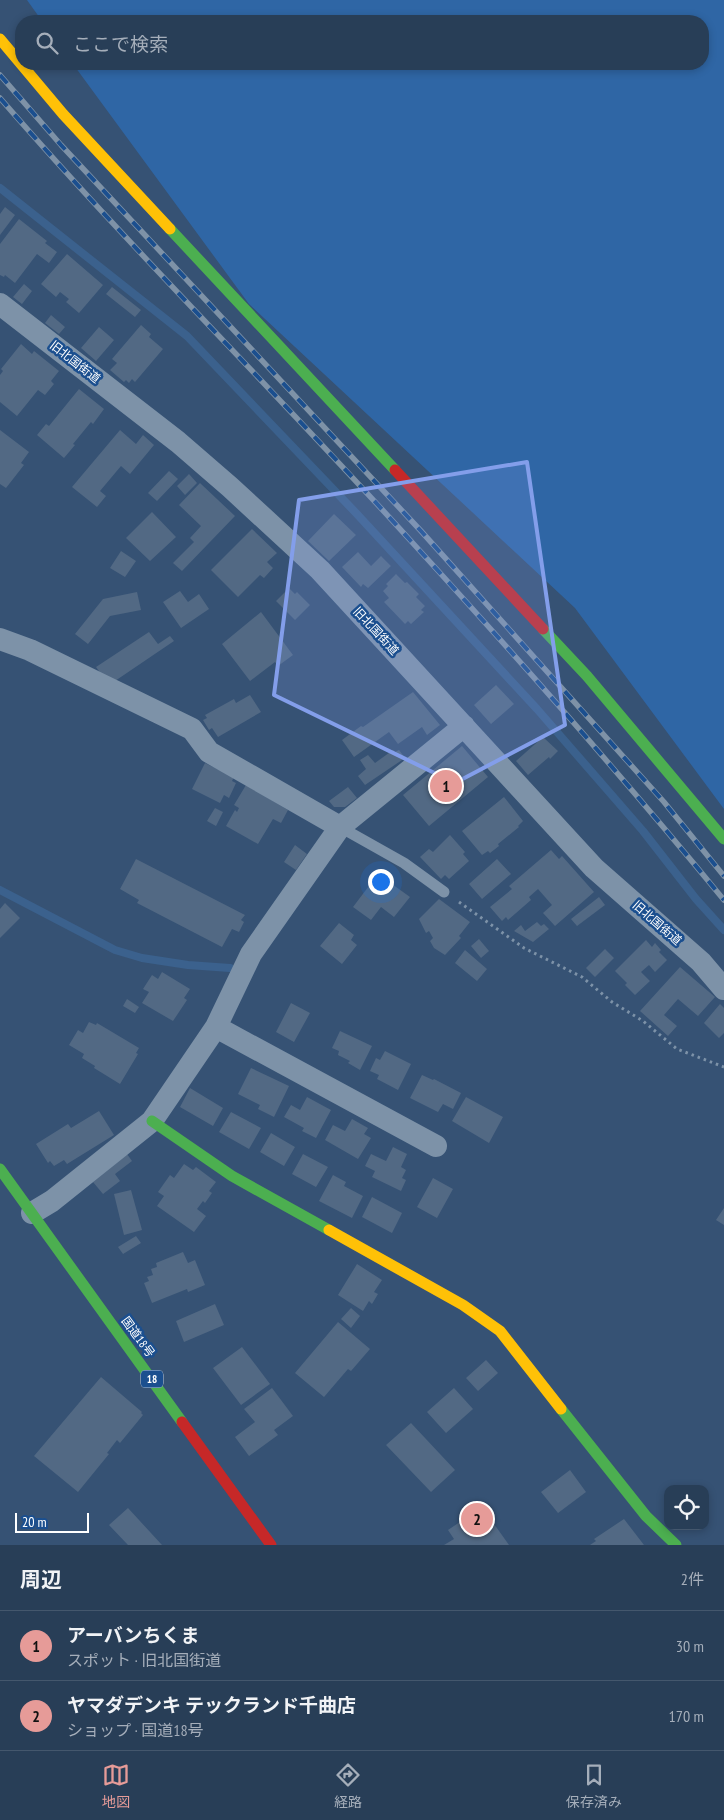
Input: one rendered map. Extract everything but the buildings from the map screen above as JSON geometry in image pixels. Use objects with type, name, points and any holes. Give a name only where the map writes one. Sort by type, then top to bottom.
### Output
[{"type":"main road","points":[[0,39],[15,57]]},
{"type":"main road","points":[[26,70],[63,114],[587,676],[724,838]]},
{"type":"main road","points":[[152,1121],[232,1176],[463,1305],[500,1331],[646,1516],[676,1545]]},
{"type":"main road","name":"国道18号","points":[[0,1169],[271,1545]]},
{"type":"street","name":"旧北国街道","points":[[0,304],[178,442],[320,570],[594,868],[702,962],[724,988]]},
{"type":"street","points":[[0,639],[30,650],[192,729],[209,752],[340,827]]},
{"type":"street","points":[[32,1212],[52,1201],[152,1121],[216,1027],[251,954],[340,827],[464,726]]},
{"type":"street","points":[[216,1027],[436,1146]]},
{"type":"lane","points":[[340,827],[404,864],[444,892]]},
{"type":"path","points":[[444,892],[524,948],[582,977],[612,1002],[643,1021],[677,1049],[724,1067]]},
{"type":"highlighted area","points":[[527,462],[565,725],[455,783],[274,695],[299,500]]},
{"type":"shaded area","points":[[27,0],[724,0],[724,809],[575,608],[249,304],[77,70],[709,70],[709,15],[38,15]]},
{"type":"waterway","points":[[0,188],[187,336],[356,513],[537,709],[643,831],[696,899],[724,930]]},
{"type":"waterway","points":[[0,890],[115,950],[142,958],[188,965],[230,968]]},
{"type":"railway","points":[[0,75],[61,145],[421,531],[664,802],[724,876]]},
{"type":"railway","points":[[0,98],[50,155],[359,484],[450,584],[530,673],[724,900]]},
{"type":"traffic: fast","points":[[170,229],[395,470]]},
{"type":"traffic: fast","points":[[543,629],[587,676],[724,839]]},
{"type":"traffic: fast","points":[[152,1121],[232,1176],[329,1230]]},
{"type":"traffic: fast","points":[[0,1169],[182,1422]]},
{"type":"traffic: fast","points":[[561,1409],[646,1516],[676,1545]]},
{"type":"traffic: slow","points":[[0,39],[15,57]]},
{"type":"traffic: slow","points":[[26,70],[63,114],[170,229]]},
{"type":"traffic: slow","points":[[329,1230],[463,1305],[500,1331],[561,1409]]},
{"type":"traffic: jam","points":[[395,470],[543,629]]},
{"type":"traffic: jam","points":[[182,1422],[271,1545]]},
{"type":"place","name":"アーバンちくま","points":[[446,786]]},
{"type":"place","name":"ヤマダデンキ テックランド千曲店","points":[[477,1519]]}]
